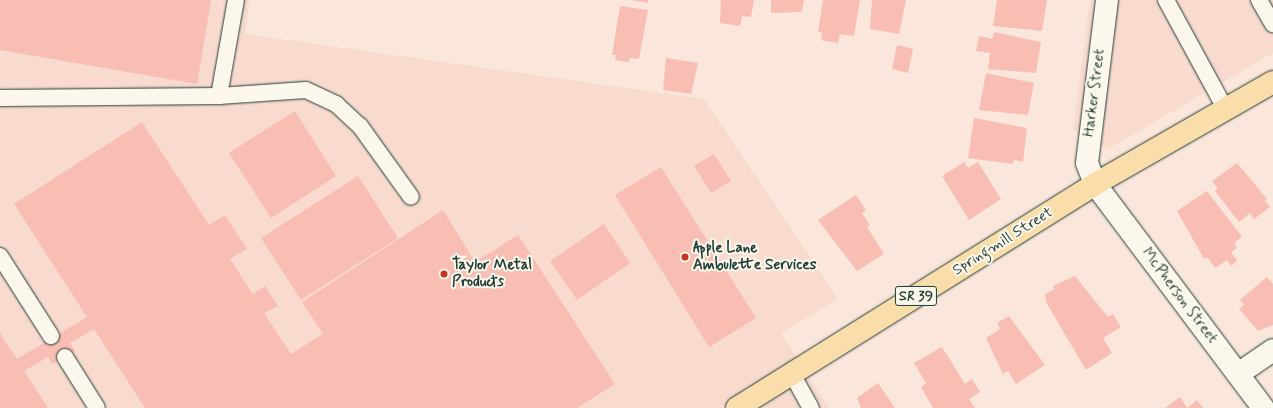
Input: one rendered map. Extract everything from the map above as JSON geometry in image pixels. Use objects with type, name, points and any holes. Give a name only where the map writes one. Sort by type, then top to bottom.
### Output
[{"type":"main road","name":"Springmill Street","points":[[737,408],[1095,184],[1273,82]]},
{"type":"street","name":"Harker Street","points":[[1095,184],[1087,163],[1106,0]]},
{"type":"street","name":"McPherson Street","points":[[1095,184],[1238,374],[1257,406]]},
{"type":"street","points":[[1238,374],[1273,350]]},
{"type":"lane","points":[[219,96],[236,0]]},
{"type":"lane","points":[[1166,0],[1226,110]]},
{"type":"lane","points":[[1260,0],[1273,24]]},
{"type":"lane","points":[[0,98],[219,96],[306,90],[336,104],[360,126],[411,197]]},
{"type":"lane","points":[[0,256],[51,336]]},
{"type":"lane","points":[[65,357],[97,408]]},
{"type":"lane","points":[[792,374],[811,408]]},
{"type":"shaded area","points":[[0,0],[250,0],[245,34],[704,99],[838,299],[781,333],[829,408],[0,408]]},
{"type":"shaded area","points":[[1090,0],[1273,0],[1273,53],[1108,149],[1073,130]]},
{"type":"building","points":[[0,0],[211,0],[197,84],[0,50]]},
{"type":"building","points":[[631,0],[648,0],[648,3]]},
{"type":"building","points":[[721,0],[754,0],[751,17],[742,16],[740,26],[720,23]]},
{"type":"building","points":[[771,0],[804,0],[802,12],[771,13]]},
{"type":"building","points":[[823,0],[860,0],[854,36],[840,34],[838,43],[821,40],[822,32],[818,32]]},
{"type":"building","points":[[872,0],[906,0],[899,34],[870,29]]},
{"type":"building","points":[[997,0],[1047,0],[1042,31],[993,26]]},
{"type":"building","points":[[620,6],[648,10],[639,59],[629,58],[629,62],[615,60],[616,55],[612,55]]},
{"type":"building","points":[[994,32],[1041,42],[1036,73],[988,69],[990,53],[976,51],[979,36],[992,39]]},
{"type":"building","points":[[897,45],[913,49],[908,73],[892,69]]},
{"type":"building","points":[[666,58],[698,63],[691,94],[663,90]]},
{"type":"building","points":[[986,73],[1034,83],[1028,115],[979,110]]},
{"type":"building","points":[[295,111],[336,176],[271,218],[229,153]]},
{"type":"building","points":[[974,118],[1027,128],[1023,162],[1013,160],[1013,164],[968,158]]},
{"type":"building","name":"Taylor Metal Products","points":[[142,122],[209,225],[225,215],[247,249],[230,259],[253,294],[265,286],[278,306],[264,313],[291,354],[323,334],[302,302],[443,210],[475,262],[518,235],[615,384],[577,408],[145,408],[94,329],[70,343],[75,351],[65,357],[52,364],[48,357],[24,371],[48,408],[0,408],[0,333],[17,359],[87,317],[14,204]]},
{"type":"building","points":[[714,154],[731,181],[711,193],[694,166]]},
{"type":"building","points":[[964,162],[968,168],[978,162],[1001,199],[969,220],[942,176]]},
{"type":"building","points":[[1237,163],[1267,199],[1265,201],[1270,207],[1254,219],[1250,213],[1239,222],[1215,191],[1218,189],[1212,181]]},
{"type":"building","name":"Apple Lane Ambulette Services","points":[[661,167],[756,318],[709,347],[615,195]]},
{"type":"building","points":[[358,176],[398,238],[301,300],[261,238]]},
{"type":"building","points":[[1207,191],[1242,237],[1234,243],[1237,248],[1231,252],[1237,261],[1231,266],[1227,260],[1215,268],[1207,257],[1204,259],[1177,211]]},
{"type":"building","points":[[856,195],[866,210],[862,213],[870,225],[867,227],[884,254],[857,271],[818,220]]},
{"type":"building","points":[[604,224],[630,263],[577,300],[550,261]]},
{"type":"building","points":[[1075,276],[1108,317],[1113,314],[1121,327],[1103,338],[1112,353],[1086,370],[1046,302],[1045,294],[1055,289],[1053,286]]},
{"type":"building","points":[[1267,277],[1273,284],[1273,325],[1258,331],[1239,309],[1244,305],[1240,300]]},
{"type":"building","points":[[1009,316],[1045,365],[1016,384],[1008,371],[1003,374],[986,338],[1000,329],[997,323]]},
{"type":"building","points":[[942,347],[965,384],[972,379],[980,392],[969,399],[975,408],[933,408],[921,387],[926,383],[914,363]]},
{"type":"building","points":[[878,383],[895,408],[861,408],[857,398]]},
{"type":"building","points":[[1180,397],[1187,408],[1165,408]]},
{"type":"building","points":[[1197,400],[1203,408],[1187,408]]},
{"type":"place","name":"Apple Lane Ambulette Services","points":[[685,257]]},
{"type":"place","name":"Taylor Metal Products","points":[[444,274]]}]
